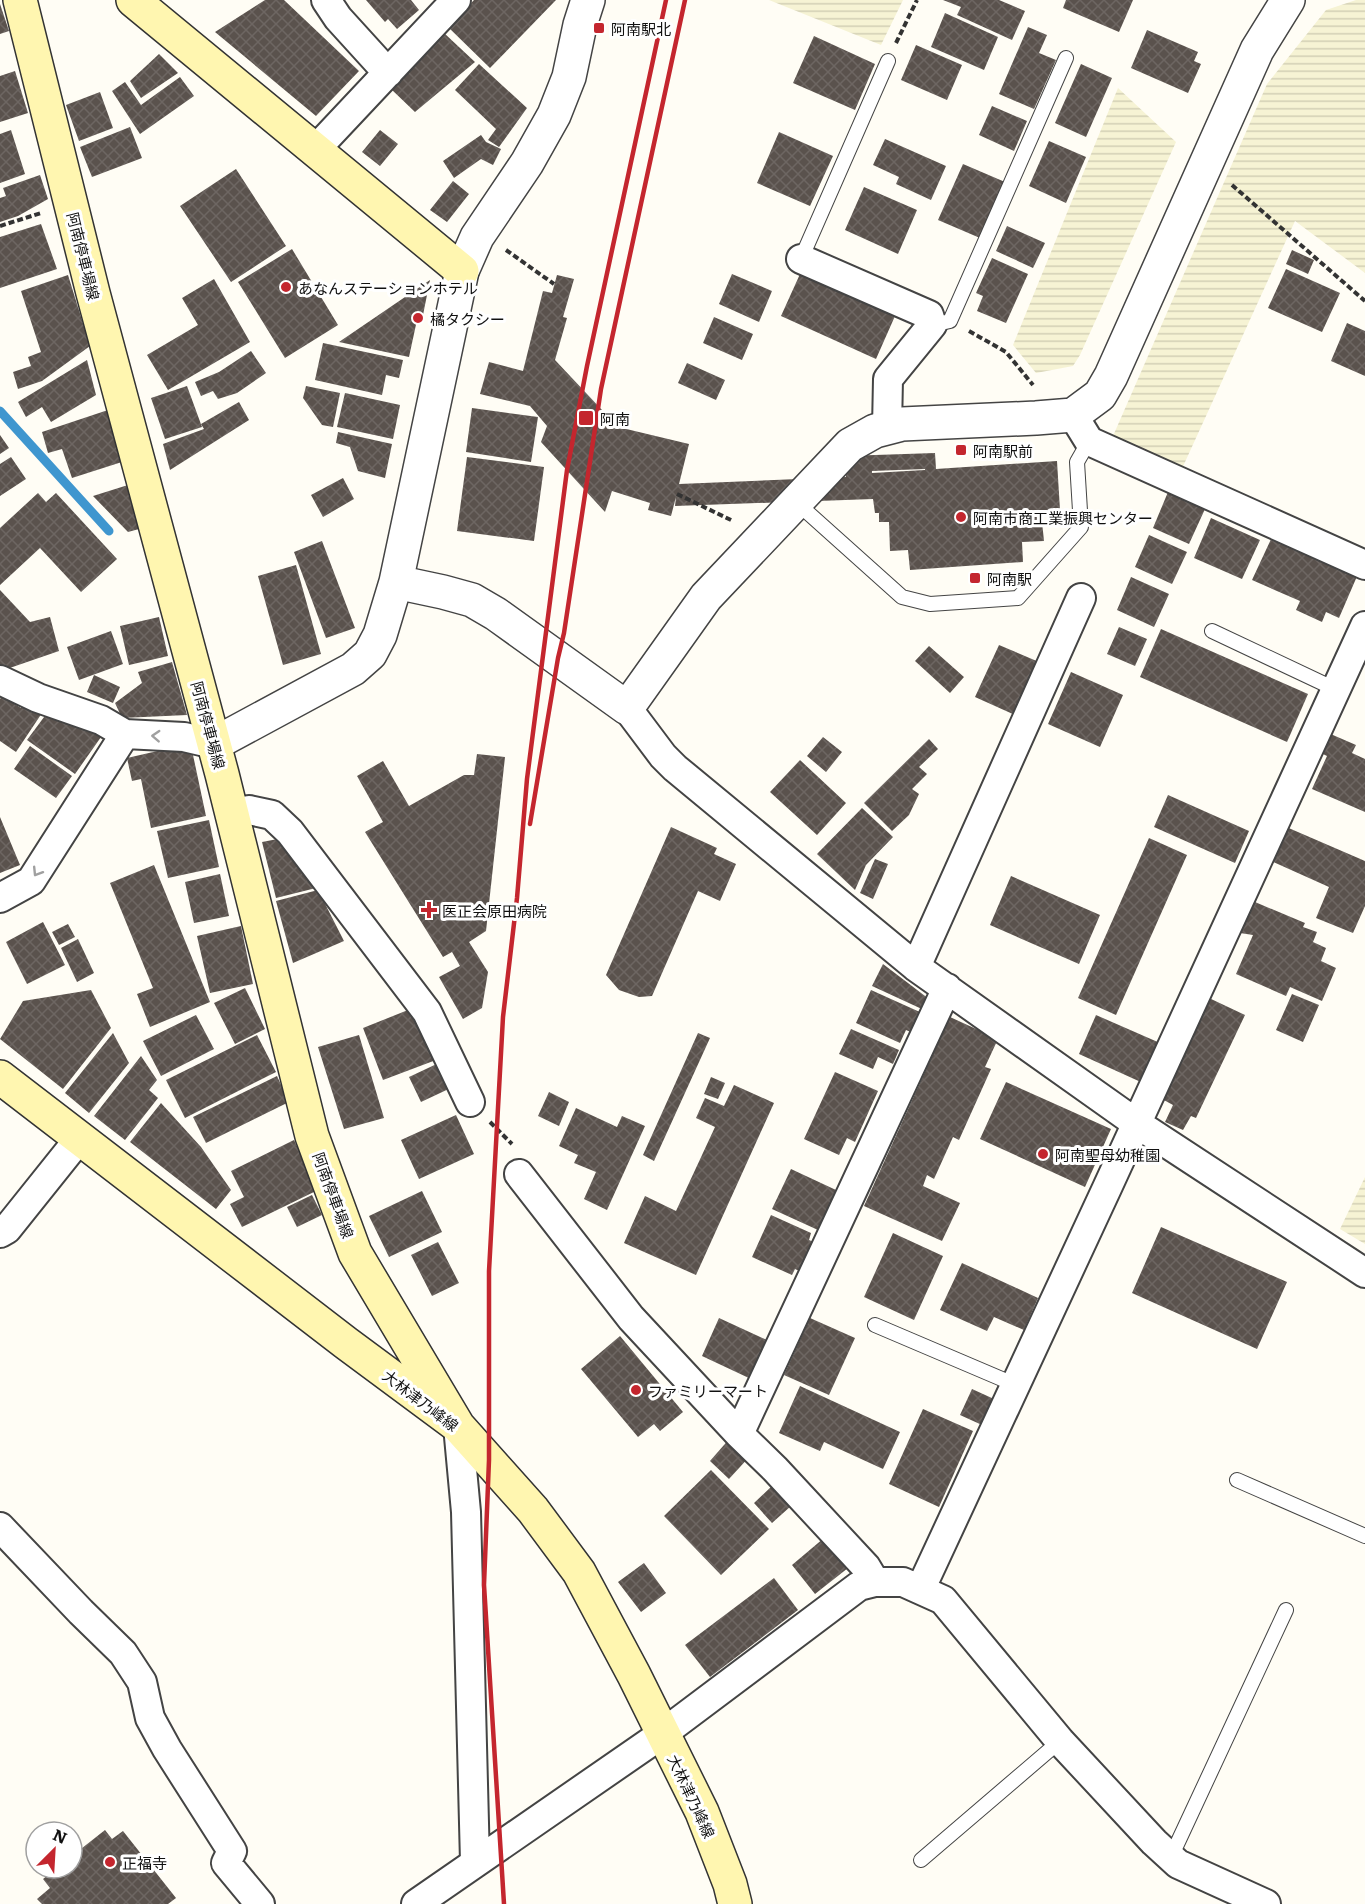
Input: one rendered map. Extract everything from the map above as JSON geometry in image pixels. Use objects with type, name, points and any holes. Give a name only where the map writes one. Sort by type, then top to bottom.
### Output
[{"type":"main road","name":"阿南停車場線","points":[[20,0],[96,304],[214,744],[316,1147],[355,1253],[458,1426]]},
{"type":"main road","points":[[133,0],[462,271]]},
{"type":"main road","name":"大林津乃峰線","points":[[0,1077],[346,1343],[458,1426],[534,1510],[579,1572],[634,1675],[702,1812],[730,1884],[735,1904]]},
{"type":"street","points":[[326,0],[338,18],[388,73]]},
{"type":"street","points":[[315,150],[456,0]]},
{"type":"street","points":[[0,680],[38,698],[101,720],[125,734],[184,737],[214,744],[353,669],[370,654],[380,635],[396,582],[462,271],[477,237],[527,163],[554,115],[569,77],[588,0]]},
{"type":"street","points":[[1073,424],[1100,395],[1111,376],[1257,50],[1288,0]]},
{"type":"street","points":[[801,259],[929,315],[941,323],[888,379],[887,428]]},
{"type":"street","points":[[627,708],[706,597],[850,445],[875,431],[902,424],[1073,424],[1365,565]]},
{"type":"street","points":[[396,582],[472,600],[496,614],[627,708],[663,756],[675,768],[916,967],[1136,1123],[1365,1274]]},
{"type":"street","points":[[916,967],[1081,598]]},
{"type":"street","points":[[921,1588],[1365,626]]},
{"type":"street","points":[[0,898],[32,881],[125,734]]},
{"type":"street","points":[[231,813],[249,810],[272,815],[290,832],[427,1012],[470,1102]]},
{"type":"street","points":[[740,1434],[947,988]]},
{"type":"street","points":[[0,1233],[7,1229],[79,1139]]},
{"type":"street","points":[[519,1174],[631,1318],[775,1468],[866,1568],[875,1581]]},
{"type":"street","points":[[458,1426],[466,1512],[475,1862]]},
{"type":"street","points":[[0,1527],[123,1653],[142,1682],[150,1718],[166,1749],[232,1851],[226,1863],[260,1904]]},
{"type":"street","points":[[416,1904],[662,1734],[859,1586],[875,1581],[903,1582],[921,1588],[943,1600],[1060,1741],[1154,1842],[1178,1864],[1266,1904]]},
{"type":"lane","points":[[941,323],[1066,58]]},
{"type":"lane","points":[[801,259],[888,61]]},
{"type":"lane","points":[[796,502],[902,597],[930,604],[1018,598],[1081,527],[1073,424]]},
{"type":"lane","points":[[1212,631],[1335,689]]},
{"type":"lane","points":[[875,1325],[1016,1385]]},
{"type":"lane","points":[[1237,1480],[1365,1536]]},
{"type":"lane","points":[[1171,1857],[1287,1610]]},
{"type":"lane","points":[[921,1860],[1060,1741]]},
{"type":"path","points":[[888,61],[917,0]]},
{"type":"path","points":[[1207,163],[1365,301]]},
{"type":"path","points":[[0,226],[71,204]]},
{"type":"path","points":[[505,249],[554,284]]},
{"type":"path","points":[[941,323],[1006,352],[1073,424]]},
{"type":"path","points":[[677,494],[742,526]]},
{"type":"path","points":[[470,1102],[521,1153],[519,1174]]},
{"type":"shaded area","points":[[769,0],[903,0],[881,45]]},
{"type":"shaded area","points":[[1356,0],[1365,0],[1365,273],[1295,221],[1180,473],[1127,448],[1113,436],[1267,84],[1326,10]]},
{"type":"shaded area","points":[[1118,88],[1176,142],[1080,355],[1073,366],[1036,373],[1013,345]]},
{"type":"shaded area","points":[[1365,1177],[1365,1244],[1340,1229]]},
{"type":"building","points":[[265,0],[284,0],[359,71],[316,116],[215,32]]},
{"type":"building","points":[[366,0],[411,0],[419,10],[397,29],[388,19],[385,22]]},
{"type":"building","points":[[474,0],[556,0],[490,68],[448,27]]},
{"type":"building","points":[[943,0],[999,0],[1025,11],[1012,40],[957,15],[961,7]]},
{"type":"building","points":[[1066,0],[1133,0],[1119,32],[1063,8]]},
{"type":"building","points":[[0,4],[9,31],[0,34]]},
{"type":"building","points":[[945,13],[998,37],[984,70],[931,47]]},
{"type":"building","points":[[1028,27],[1047,35],[1039,53],[1056,60],[1034,109],[999,94]]},
{"type":"building","points":[[1147,30],[1198,52],[1194,61],[1201,64],[1188,93],[1131,68]]},
{"type":"building","points":[[444,33],[475,62],[415,112],[391,89]]},
{"type":"building","points":[[814,36],[875,64],[855,110],[793,83]]},
{"type":"building","points":[[916,45],[962,65],[947,100],[901,80]]},
{"type":"building","points":[[159,54],[178,73],[141,98],[130,81]]},
{"type":"building","points":[[479,64],[527,108],[499,147],[488,140],[496,129],[455,90]]},
{"type":"building","points":[[1081,64],[1112,78],[1086,137],[1055,123]]},
{"type":"building","points":[[15,71],[28,113],[0,122],[0,76]]},
{"type":"building","points":[[180,77],[194,96],[140,134],[112,91],[125,82],[141,105]]},
{"type":"building","points":[[100,92],[113,128],[79,141],[66,105]]},
{"type":"building","points":[[992,106],[1027,121],[1014,151],[979,135]]},
{"type":"building","points":[[130,127],[142,158],[92,177],[80,147]]},
{"type":"building","points":[[11,130],[25,174],[0,183],[0,134]]},
{"type":"building","points":[[380,130],[398,144],[380,166],[362,152]]},
{"type":"building","points":[[779,132],[833,156],[810,206],[757,183]]},
{"type":"building","points":[[481,135],[486,142],[501,149],[493,165],[481,159],[454,178],[443,161]]},
{"type":"building","points":[[885,139],[946,166],[931,200],[896,184],[899,177],[873,165]]},
{"type":"building","points":[[1049,141],[1086,157],[1066,203],[1029,186]]},
{"type":"building","points":[[963,164],[1005,182],[980,238],[938,220]]},
{"type":"building","points":[[236,169],[286,246],[231,282],[180,206]]},
{"type":"building","points":[[40,175],[48,199],[18,216],[0,222],[0,198],[6,196],[3,188]]},
{"type":"building","points":[[453,181],[469,194],[447,222],[430,210]]},
{"type":"building","points":[[864,187],[917,210],[898,254],[845,230]]},
{"type":"building","points":[[41,224],[57,269],[0,288],[0,237]]},
{"type":"building","points":[[1007,226],[1045,243],[1033,268],[996,251]]},
{"type":"building","points":[[292,249],[338,325],[285,358],[238,282]]},
{"type":"building","points":[[1292,250],[1314,260],[1308,274],[1286,264]]},
{"type":"building","points":[[992,258],[1028,274],[1006,323],[977,311],[983,296],[976,293]]},
{"type":"building","points":[[1286,269],[1340,293],[1322,332],[1268,308]]},
{"type":"building","points":[[732,274],[772,291],[759,322],[719,304]]},
{"type":"building","points":[[800,274],[895,316],[876,359],[781,316]]},
{"type":"building","points":[[68,275],[90,346],[42,381],[18,389],[13,372],[31,366],[28,357],[41,352],[21,291]]},
{"type":"building","points":[[557,275],[574,279],[563,317],[567,318],[555,360],[618,427],[689,444],[679,484],[846,477],[845,456],[935,453],[936,469],[1057,461],[1060,510],[1041,512],[1044,541],[1022,542],[1023,562],[910,570],[908,550],[890,551],[889,522],[879,522],[879,513],[875,513],[873,499],[675,506],[676,497],[671,516],[648,510],[650,503],[612,491],[605,512],[541,442],[547,426],[530,406],[480,394],[489,362],[523,371],[543,291],[552,293]],"holes":[[[925,470],[872,473],[872,471]]]},
{"type":"building","points":[[214,279],[250,342],[168,390],[147,355],[198,325],[182,298]]},
{"type":"building","points":[[430,280],[422,320],[417,320],[409,357],[339,342]]},
{"type":"building","points":[[714,317],[753,334],[742,360],[703,343]]},
{"type":"building","points":[[1347,323],[1365,331],[1365,376],[1331,361]]},
{"type":"building","points":[[323,343],[403,360],[399,378],[386,375],[382,395],[315,380]]},
{"type":"building","points":[[251,351],[266,373],[237,393],[218,399],[213,391],[201,396],[195,382],[219,372]]},
{"type":"building","points":[[87,360],[96,395],[51,422],[42,407],[26,417],[18,402]]},
{"type":"building","points":[[687,363],[725,380],[716,400],[678,383]]},
{"type":"building","points":[[187,386],[202,427],[165,439],[151,398]]},
{"type":"building","points":[[306,386],[340,393],[333,427],[322,425],[303,398]]},
{"type":"building","points":[[345,393],[400,405],[393,439],[337,427]]},
{"type":"building","points":[[239,402],[249,420],[170,470],[163,444],[204,429],[201,424]]},
{"type":"building","points":[[472,408],[538,417],[531,462],[466,452]]},
{"type":"building","points":[[108,410],[125,461],[72,478],[62,449],[48,453],[42,432]]},
{"type":"building","points":[[338,432],[392,444],[385,478],[358,471],[350,447],[336,443]]},
{"type":"building","points":[[0,435],[9,448],[0,454]]},
{"type":"building","points":[[11,457],[26,479],[0,496],[0,464]]},
{"type":"building","points":[[467,457],[544,467],[534,541],[457,531]]},
{"type":"building","points":[[343,478],[354,499],[323,517],[311,495]]},
{"type":"building","points":[[128,485],[139,529],[128,532],[93,496]]},
{"type":"building","points":[[1168,492],[1205,509],[1189,544],[1153,528]]},
{"type":"building","points":[[38,493],[46,502],[56,493],[117,559],[81,592],[40,548],[0,585],[0,528]]},
{"type":"building","points":[[1211,518],[1260,540],[1242,579],[1194,558]]},
{"type":"building","points":[[1149,535],[1187,552],[1172,584],[1135,567]]},
{"type":"building","points":[[1272,537],[1358,574],[1339,618],[1326,612],[1322,622],[1296,610],[1300,601],[1252,580]]},
{"type":"building","points":[[322,541],[355,628],[326,638],[294,552]]},
{"type":"building","points":[[296,565],[321,654],[283,665],[258,576]]},
{"type":"building","points":[[1131,577],[1169,594],[1154,627],[1117,610]]},
{"type":"building","points":[[0,590],[30,622],[50,617],[59,651],[1,671]]},
{"type":"building","points":[[159,617],[168,656],[129,665],[120,626]]},
{"type":"building","points":[[1119,627],[1147,639],[1135,666],[1107,654]]},
{"type":"building","points":[[1161,629],[1308,694],[1287,742],[1140,677]]},
{"type":"building","points":[[111,631],[123,664],[79,680],[67,647]]},
{"type":"building","points":[[999,645],[1039,662],[1015,715],[975,697]]},
{"type":"building","points":[[929,646],[964,677],[950,693],[915,661]]},
{"type":"building","points":[[172,662],[187,715],[122,718],[115,703],[142,683],[138,672]]},
{"type":"building","points":[[1071,672],[1123,695],[1100,747],[1048,724]]},
{"type":"building","points":[[94,675],[120,687],[113,703],[87,692]]},
{"type":"building","points":[[2,696],[21,708],[27,699],[44,710],[16,752],[0,741],[0,699]]},
{"type":"building","points":[[50,709],[106,730],[75,774],[27,740]]},
{"type":"building","points":[[1326,732],[1356,745],[1352,753],[1365,759],[1365,812],[1312,789],[1327,756],[1317,751]]},
{"type":"building","points":[[823,737],[842,752],[826,772],[807,756]]},
{"type":"building","points":[[929,739],[938,749],[919,767],[927,774],[912,789],[919,794],[909,815],[892,831],[864,803]]},
{"type":"building","points":[[30,746],[72,776],[56,798],[14,769]]},
{"type":"building","points":[[175,747],[193,755],[206,816],[151,828],[141,779],[132,781],[127,758]]},
{"type":"building","points":[[477,754],[505,757],[486,931],[469,942],[488,972],[482,1008],[463,1019],[439,977],[460,966],[452,952],[443,957],[365,832],[383,822],[357,776],[383,761],[409,806],[464,775],[474,775]]},
{"type":"building","points":[[800,760],[846,803],[817,835],[770,792]]},
{"type":"building","points":[[1168,795],[1249,831],[1235,863],[1154,827]]},
{"type":"building","points":[[862,808],[893,837],[866,865],[855,890],[817,854]]},
{"type":"building","points":[[0,817],[20,865],[0,873]]},
{"type":"building","points":[[209,820],[219,867],[168,878],[157,831]]},
{"type":"building","points":[[1284,826],[1365,861],[1365,906],[1353,933],[1316,918],[1329,887],[1269,860]]},
{"type":"building","points":[[671,827],[717,848],[714,854],[736,864],[720,901],[698,891],[652,996],[639,997],[619,990],[606,975]]},
{"type":"building","points":[[283,838],[316,888],[276,898],[262,842]]},
{"type":"building","points":[[1149,838],[1187,855],[1116,1015],[1078,998]]},
{"type":"building","points":[[875,859],[888,864],[873,899],[860,893]]},
{"type":"building","points":[[154,865],[210,1002],[150,1027],[137,994],[153,988],[110,883]]},
{"type":"building","points":[[220,874],[229,916],[194,923],[185,882]]},
{"type":"building","points":[[1011,876],[1100,915],[1079,964],[990,925]]},
{"type":"building","points":[[318,890],[344,941],[293,963],[276,901]]},
{"type":"building","points":[[1255,902],[1305,923],[1303,927],[1317,932],[1313,942],[1326,948],[1321,961],[1336,968],[1322,1001],[1290,987],[1286,996],[1236,974],[1253,935],[1240,933]]},
{"type":"building","points":[[43,922],[65,965],[27,984],[6,942]]},
{"type":"building","points":[[68,924],[75,937],[59,945],[52,932]]},
{"type":"building","points":[[241,926],[253,984],[210,993],[197,936]]},
{"type":"building","points":[[78,939],[94,973],[77,982],[61,948]]},
{"type":"building","points":[[883,964],[929,999],[924,1010],[872,986]]},
{"type":"building","points":[[245,988],[265,1029],[235,1044],[214,1003]]},
{"type":"building","points":[[91,990],[111,1028],[63,1089],[0,1039],[23,1001]]},
{"type":"building","points":[[871,990],[922,1013],[913,1033],[906,1030],[900,1043],[856,1023]]},
{"type":"building","points":[[1292,994],[1319,1005],[1303,1042],[1276,1030]]},
{"type":"building","points":[[1209,998],[1245,1015],[1196,1118],[1191,1116],[1183,1130],[1165,1122],[1173,1105],[1162,1099]]},
{"type":"building","points":[[408,1010],[436,1060],[383,1080],[363,1028]]},
{"type":"building","points":[[196,1015],[214,1049],[161,1076],[143,1041]]},
{"type":"building","points":[[1096,1015],[1160,1043],[1143,1083],[1079,1054]]},
{"type":"building","points":[[950,1017],[998,1039],[985,1067],[991,1069],[959,1140],[953,1137],[934,1179],[927,1175],[923,1186],[960,1203],[942,1241],[864,1206]]},
{"type":"building","points":[[851,1029],[899,1050],[893,1064],[878,1057],[873,1069],[839,1054]]},
{"type":"building","points":[[113,1033],[129,1063],[89,1113],[65,1093]]},
{"type":"building","points":[[698,1033],[710,1038],[654,1161],[643,1155]]},
{"type":"building","points":[[257,1035],[276,1072],[185,1118],[166,1080]]},
{"type":"building","points":[[359,1035],[384,1118],[344,1129],[318,1047]]},
{"type":"building","points":[[141,1056],[157,1080],[149,1090],[158,1098],[125,1140],[94,1116]]},
{"type":"building","points":[[443,1061],[455,1086],[421,1102],[409,1077]]},
{"type":"building","points":[[835,1072],[878,1091],[855,1142],[847,1138],[839,1155],[804,1139]]},
{"type":"building","points":[[277,1076],[289,1102],[206,1143],[193,1117]]},
{"type":"building","points":[[711,1077],[725,1083],[718,1099],[704,1094]]},
{"type":"building","points":[[1006,1082],[1111,1129],[1085,1187],[980,1139]]},
{"type":"building","points":[[734,1085],[774,1103],[696,1275],[624,1243],[645,1196],[676,1211],[715,1127],[696,1118],[705,1098],[724,1106]]},
{"type":"building","points":[[549,1092],[569,1102],[559,1126],[538,1116]]},
{"type":"building","points":[[161,1103],[201,1147],[231,1190],[216,1209],[130,1142]]},
{"type":"building","points":[[576,1108],[617,1127],[622,1116],[645,1126],[607,1210],[584,1199],[596,1172],[574,1163],[578,1155],[559,1146]]},
{"type":"building","points":[[456,1115],[474,1154],[419,1179],[401,1140]]},
{"type":"building","points":[[294,1140],[318,1190],[242,1227],[230,1204],[244,1197],[231,1171]]},
{"type":"building","points":[[791,1169],[836,1190],[818,1230],[772,1209]]},
{"type":"building","points":[[422,1191],[442,1232],[389,1257],[369,1216]]},
{"type":"building","points":[[312,1195],[322,1215],[297,1227],[287,1207]]},
{"type":"building","points":[[771,1215],[811,1233],[809,1240],[820,1245],[806,1274],[795,1269],[792,1275],[752,1257]]},
{"type":"building","points":[[1161,1227],[1287,1282],[1257,1349],[1132,1293]]},
{"type":"building","points":[[893,1233],[943,1256],[914,1320],[864,1297]]},
{"type":"building","points":[[438,1242],[459,1283],[432,1296],[411,1255]]},
{"type":"building","points":[[962,1263],[1038,1298],[1024,1330],[994,1317],[987,1331],[940,1310]]},
{"type":"building","points":[[719,1318],[769,1341],[751,1379],[702,1356]]},
{"type":"building","points":[[810,1318],[855,1338],[829,1395],[784,1375]]},
{"type":"building","points":[[620,1336],[683,1412],[660,1431],[654,1424],[638,1437],[581,1369]]},
{"type":"building","points":[[800,1386],[900,1432],[883,1469],[824,1442],[820,1451],[779,1433]]},
{"type":"building","points":[[972,1389],[994,1399],[982,1425],[960,1415]]},
{"type":"building","points":[[923,1409],[973,1431],[939,1507],[889,1484]]},
{"type":"building","points":[[731,1437],[751,1455],[729,1479],[710,1461]]},
{"type":"building","points":[[711,1470],[769,1529],[721,1575],[664,1516]]},
{"type":"building","points":[[772,1486],[791,1506],[772,1523],[754,1503]]},
{"type":"building","points":[[824,1538],[848,1568],[815,1594],[792,1565]]},
{"type":"building","points":[[644,1563],[666,1593],[641,1612],[618,1582]]},
{"type":"building","points":[[774,1578],[798,1610],[710,1677],[685,1645]]},
{"type":"building","name":"正福寺","points":[[105,1830],[112,1839],[123,1831],[176,1898],[168,1904],[42,1904],[37,1899],[50,1888],[44,1880],[84,1880],[84,1847]]},
{"type":"waterway","points":[[0,411],[109,531]]},
{"type":"railway","points":[[504,1904],[484,1585],[489,1460],[489,1271],[503,1017],[517,898],[527,779],[567,470],[587,366],[666,0]]},
{"type":"railway","points":[[530,824],[564,633],[601,389],[685,0]]},
{"type":"place","name":"阿南駅北","points":[[599,28]]},
{"type":"place","name":"あなんステーションホテル","points":[[286,287]]},
{"type":"place","name":"橘タクシー","points":[[418,318]]},
{"type":"place","name":"阿南","points":[[586,418]]},
{"type":"place","name":"阿南駅前","points":[[961,450]]},
{"type":"place","name":"阿南市商工業振興センター","points":[[961,517]]},
{"type":"place","name":"阿南駅","points":[[975,578]]},
{"type":"place","name":"医正会原田病院","points":[[429,910]]},
{"type":"place","name":"阿南聖母幼稚園","points":[[1043,1154]]},
{"type":"place","name":"ファミリーマート","points":[[636,1390]]},
{"type":"place","name":"正福寺","points":[[110,1862]]}]
